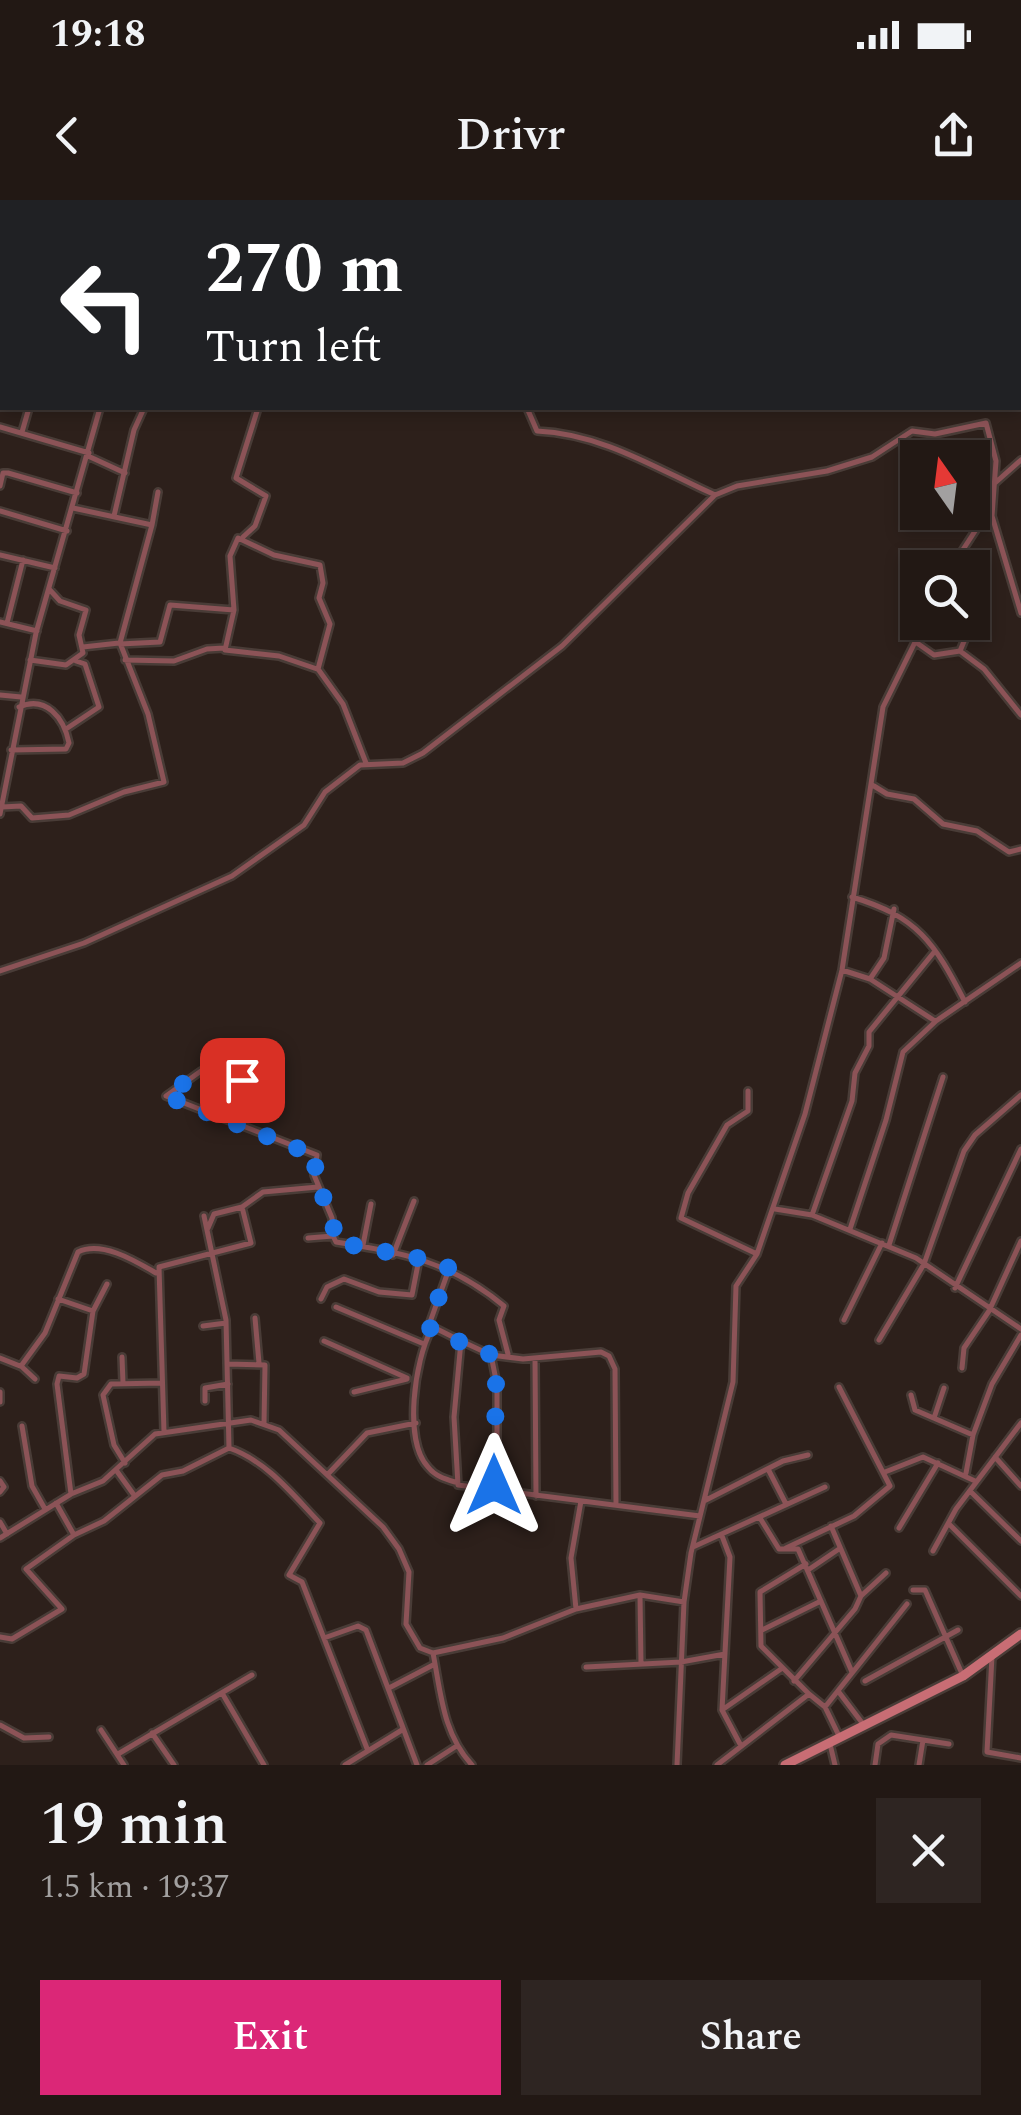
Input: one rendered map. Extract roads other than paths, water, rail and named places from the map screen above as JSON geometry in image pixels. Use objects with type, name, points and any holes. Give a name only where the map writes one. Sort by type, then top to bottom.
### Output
[{"type":"street","points":[[22,432],[28,410]]},
{"type":"street","points":[[100,410],[18,707],[1,811],[21,806],[32,818],[54,818],[164,782],[148,714],[120,644],[158,492]]},
{"type":"street","points":[[114,516],[134,430],[143,410]]},
{"type":"street","points":[[224,648],[234,610],[230,556],[235,540],[255,526],[266,496],[236,478],[257,410]]},
{"type":"street","points":[[528,410],[537,431],[597,440],[669,470],[682,481],[715,495]]},
{"type":"street","points":[[0,971],[84,943],[232,876],[304,825],[325,792],[366,762],[412,760],[562,646],[715,495],[872,457],[907,432],[935,434],[978,423],[989,426],[996,461],[992,516],[1021,613]]},
{"type":"street","points":[[0,426],[89,454],[125,473]]},
{"type":"street","points":[[993,485],[1021,460]]},
{"type":"street","points":[[0,486],[2,472],[77,493]]},
{"type":"street","points":[[73,508],[152,525]]},
{"type":"street","points":[[0,511],[67,530]]},
{"type":"street","points":[[962,550],[979,524],[992,516]]},
{"type":"street","points":[[243,537],[274,555],[320,564],[323,583],[319,598],[330,624],[318,669]]},
{"type":"street","points":[[0,555],[56,568]]},
{"type":"street","points":[[24,560],[3,623],[37,630]]},
{"type":"street","points":[[49,590],[60,601],[86,610],[79,634],[83,647],[76,661]]},
{"type":"street","points":[[83,647],[160,642],[170,605],[234,610]]},
{"type":"street","points":[[960,651],[965,640]]},
{"type":"street","points":[[677,1765],[684,1602],[693,1546],[734,1382],[736,1286],[757,1254],[775,1209],[842,970],[874,786],[870,771],[883,707],[916,642],[934,654],[960,651],[984,668],[1021,715]]},
{"type":"street","points":[[126,660],[174,661],[211,648],[224,648],[280,656],[318,669],[344,704],[366,762]]},
{"type":"street","points":[[30,660],[85,664],[100,707],[66,729]]},
{"type":"street","points":[[0,695],[21,697]]},
{"type":"street","points":[[11,750],[66,750],[66,729],[46,706],[29,703],[18,707]]},
{"type":"street","points":[[874,786],[887,794],[914,799],[948,827],[978,831],[1009,852],[1021,850]]},
{"type":"street","points":[[852,898],[894,910],[919,929],[965,1002]]},
{"type":"street","points":[[870,979],[884,958],[894,910]]},
{"type":"street","points":[[812,1215],[852,1101],[854,1073],[869,1046],[869,1032],[883,1021],[895,997],[935,951]]},
{"type":"street","points":[[850,1228],[886,1120],[903,1052],[936,1021],[1021,963]]},
{"type":"street","points":[[842,970],[870,979],[936,1021]]},
{"type":"street","points":[[256,1062],[252,1082],[202,1070],[166,1096],[317,1156],[314,1175],[332,1218],[336,1242],[419,1259],[470,1278],[504,1306],[499,1320],[508,1354]]},
{"type":"street","points":[[844,1320],[886,1244],[943,1077]]},
{"type":"street","points":[[748,1091],[748,1110],[727,1126],[688,1192],[681,1218],[757,1254]]},
{"type":"street","points":[[879,1340],[924,1264],[964,1151],[975,1135],[1021,1095]]},
{"type":"street","points":[[955,1288],[1021,1149]]},
{"type":"street","points":[[208,1228],[214,1214],[242,1207],[264,1192],[318,1187]]},
{"type":"street","points":[[393,1256],[414,1202]]},
{"type":"street","points":[[363,1245],[372,1204]]},
{"type":"street","points":[[164,1432],[156,1273],[161,1264],[250,1243],[242,1207]]},
{"type":"street","points":[[775,1209],[812,1215],[886,1244],[924,1264],[1021,1332],[992,1384],[973,1436],[966,1473]]},
{"type":"street","points":[[204,1216],[226,1323],[229,1448]]},
{"type":"street","points":[[308,1238],[332,1236]]},
{"type":"street","points":[[962,1368],[964,1348],[990,1311],[1021,1241]]},
{"type":"street","points":[[20,1366],[45,1333],[74,1257],[82,1248],[139,1261],[156,1273]]},
{"type":"street","points":[[321,1299],[326,1287],[344,1279],[378,1292],[412,1295],[419,1259]]},
{"type":"street","points":[[449,1268],[438,1294],[431,1330],[411,1379],[417,1450],[427,1467],[456,1482],[497,1490],[700,1516]]},
{"type":"street","points":[[71,1494],[57,1384],[60,1376],[77,1378],[84,1374],[93,1310],[107,1284]]},
{"type":"street","points":[[58,1299],[93,1310]]},
{"type":"street","points":[[336,1306],[424,1344]]},
{"type":"street","points":[[255,1318],[259,1363]]},
{"type":"street","points":[[203,1326],[226,1323]]},
{"type":"street","points":[[431,1330],[492,1355],[535,1359],[601,1352],[612,1358],[616,1504]]},
{"type":"street","points":[[324,1341],[411,1379]]},
{"type":"street","points":[[456,1482],[455,1385],[461,1341]]},
{"type":"street","points":[[492,1355],[497,1490]]},
{"type":"street","points":[[0,1358],[20,1366],[35,1380]]},
{"type":"street","points":[[122,1358],[122,1383]]},
{"type":"street","points":[[535,1359],[536,1496]]},
{"type":"street","points":[[228,1364],[265,1365],[268,1379],[264,1423]]},
{"type":"street","points":[[354,1392],[386,1388],[411,1379]]},
{"type":"street","points":[[125,1462],[114,1445],[103,1395],[111,1384],[162,1384]]},
{"type":"street","points":[[206,1401],[205,1388],[228,1384]]},
{"type":"street","points":[[786,1548],[854,1516],[890,1486],[839,1388]]},
{"type":"street","points":[[934,1418],[944,1388]]},
{"type":"street","points":[[0,1392],[0,1402]]},
{"type":"street","points":[[910,1395],[914,1410],[973,1436]]},
{"type":"street","points":[[0,1522],[4,1536],[116,1470],[146,1441],[164,1432],[264,1423],[280,1430],[328,1474],[383,1527],[406,1558],[410,1572],[406,1624],[420,1648],[433,1653],[503,1638],[576,1609],[640,1595],[684,1602]]},
{"type":"street","points":[[328,1474],[368,1434],[416,1423]]},
{"type":"street","points":[[22,1426],[32,1486],[44,1509]]},
{"type":"street","points":[[933,1551],[975,1481],[1020,1428]]},
{"type":"street","points":[[0,1638],[12,1639],[62,1610],[26,1569],[104,1521],[162,1475],[183,1471],[229,1448],[249,1455],[270,1472],[320,1523],[289,1575],[302,1582],[368,1750]]},
{"type":"street","points":[[704,1501],[798,1454],[808,1455]]},
{"type":"street","points":[[885,1472],[922,1456],[966,1473],[975,1481]]},
{"type":"street","points":[[995,1457],[1021,1486]]},
{"type":"street","points":[[899,1528],[938,1463]]},
{"type":"street","points":[[768,1469],[786,1504]]},
{"type":"street","points":[[116,1470],[134,1495]]},
{"type":"street","points":[[0,1482],[0,1492]]},
{"type":"street","points":[[693,1546],[824,1487]]},
{"type":"street","points":[[970,1490],[1021,1541]]},
{"type":"street","points":[[576,1609],[572,1558],[581,1502]]},
{"type":"street","points":[[56,1504],[74,1536]]},
{"type":"street","points":[[760,1518],[779,1549],[798,1549],[852,1672]]},
{"type":"street","points":[[949,1524],[1021,1596]]},
{"type":"street","points":[[830,1526],[861,1596]]},
{"type":"street","points":[[722,1536],[730,1557],[722,1710],[740,1744]]},
{"type":"street","points":[[835,1765],[834,1740],[825,1707],[761,1646],[760,1588],[839,1549]]},
{"type":"street","points":[[794,1681],[861,1596],[886,1573]]},
{"type":"street","points":[[914,1590],[925,1590],[963,1676]]},
{"type":"street","points":[[640,1595],[641,1664]]},
{"type":"street","points":[[762,1630],[820,1601]]},
{"type":"street","points":[[825,1707],[906,1604]]},
{"type":"street","points":[[324,1638],[358,1626],[366,1630],[418,1765]]},
{"type":"street","points":[[865,1681],[958,1630]]},
{"type":"street","points":[[785,1765],[963,1676],[1020,1638]]},
{"type":"street","points":[[433,1653],[455,1747],[472,1765]]},
{"type":"street","points":[[586,1666],[681,1662],[725,1654]]},
{"type":"street","points":[[992,1654],[987,1757],[1021,1758]]},
{"type":"street","points":[[389,1688],[435,1664]]},
{"type":"street","points":[[722,1710],[781,1669]]},
{"type":"street","points":[[118,1754],[252,1676]]},
{"type":"street","points":[[838,1691],[864,1726]]},
{"type":"street","points":[[222,1693],[264,1765]]},
{"type":"street","points":[[717,1765],[810,1694]]},
{"type":"street","points":[[0,1725],[24,1738],[48,1738]]},
{"type":"street","points":[[345,1765],[403,1729]]},
{"type":"street","points":[[102,1730],[124,1765]]},
{"type":"street","points":[[152,1734],[174,1765]]},
{"type":"street","points":[[875,1765],[878,1744],[884,1738],[899,1735],[948,1744]]},
{"type":"street","points":[[919,1765],[922,1740]]},
{"type":"street","points":[[428,1765],[455,1747]]}]
